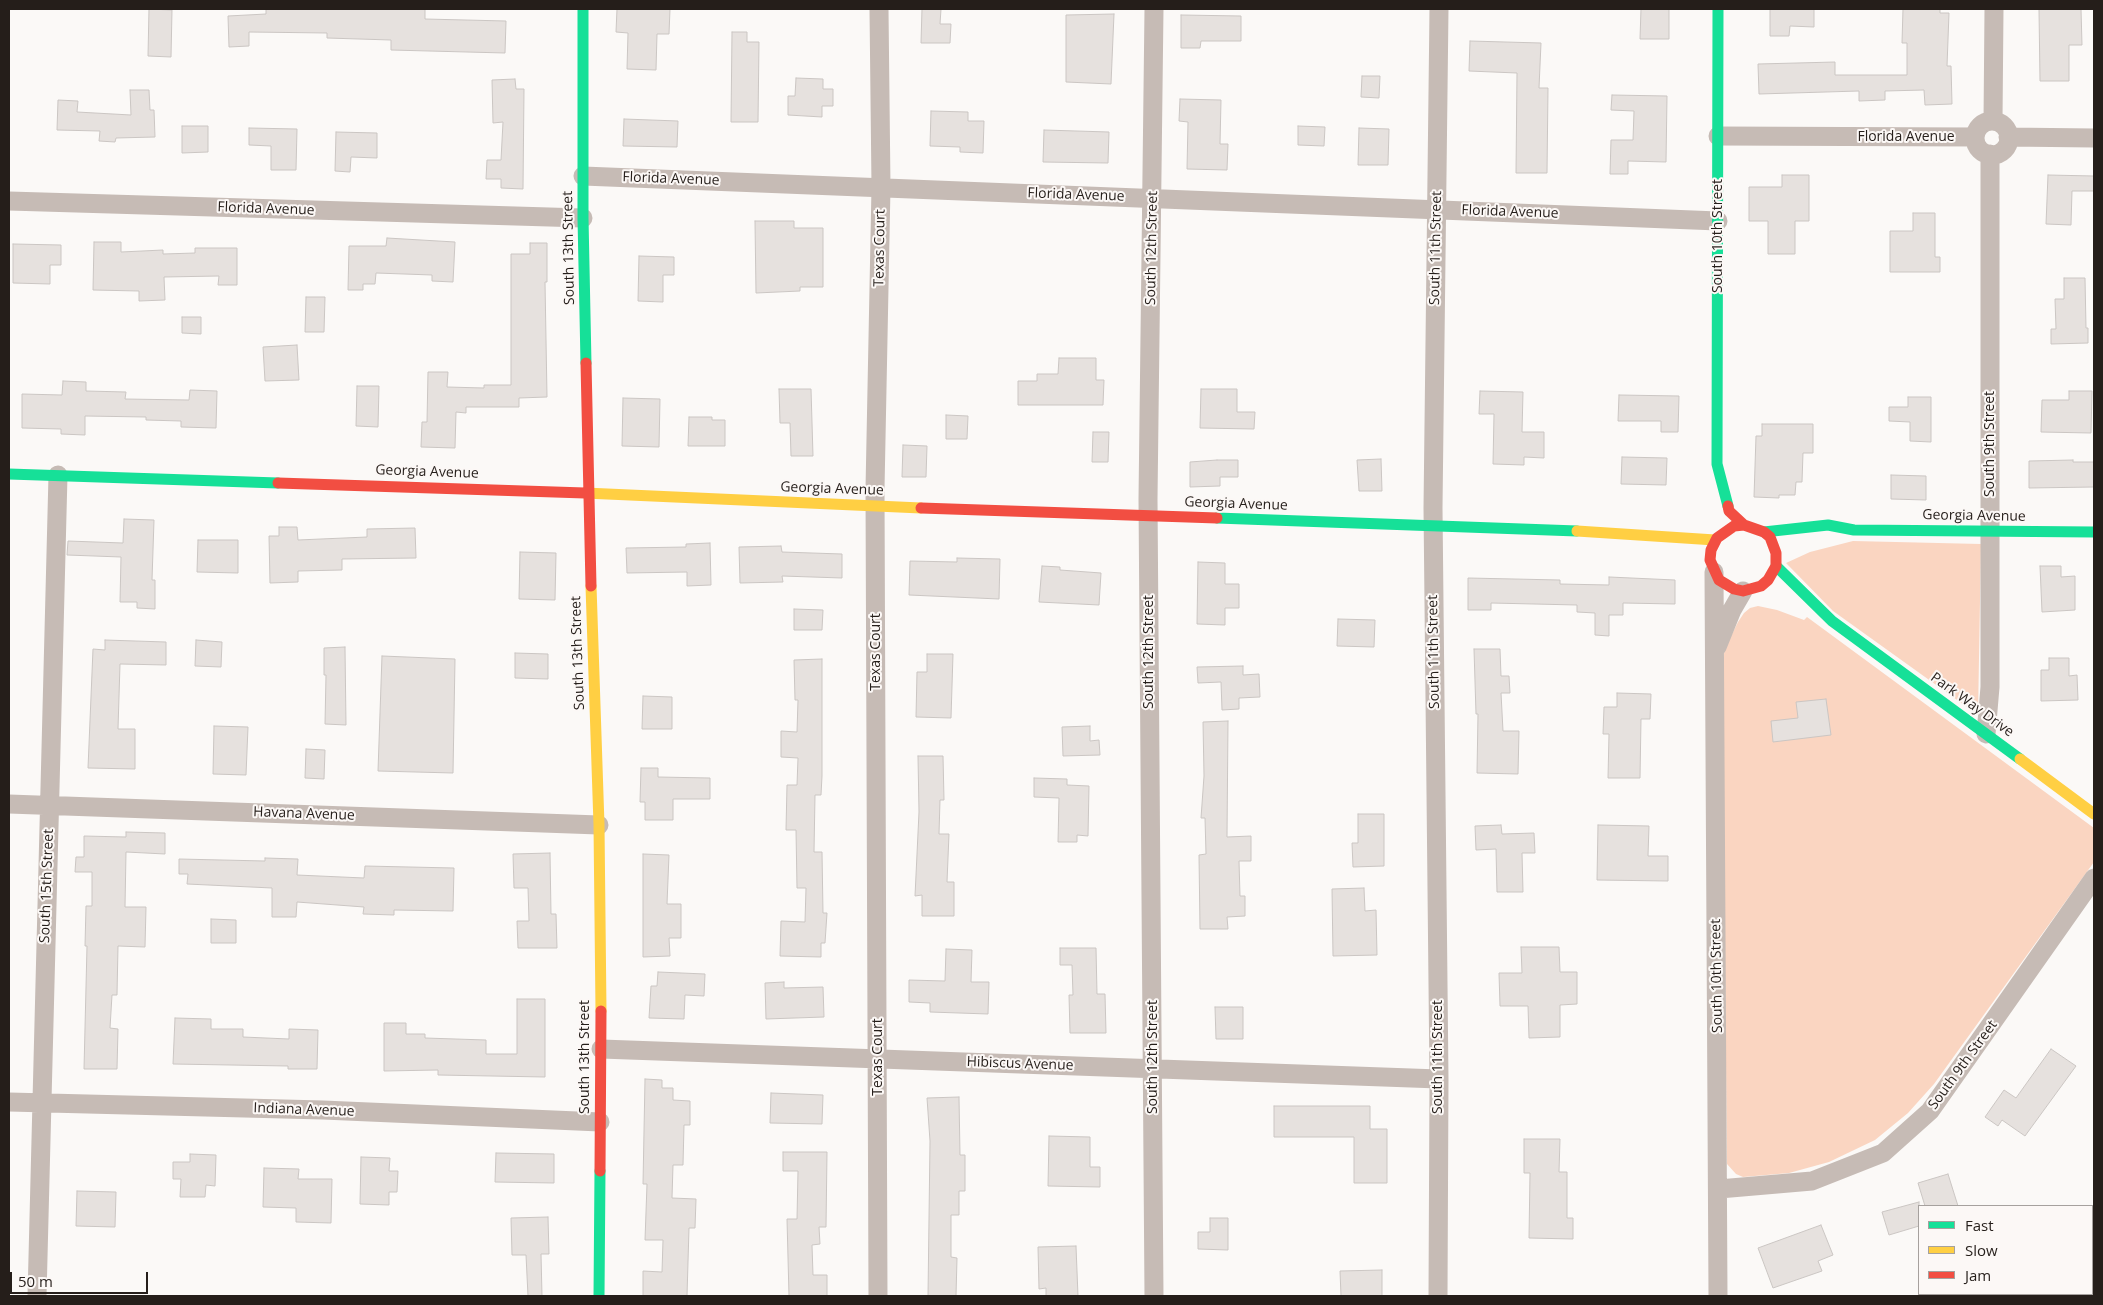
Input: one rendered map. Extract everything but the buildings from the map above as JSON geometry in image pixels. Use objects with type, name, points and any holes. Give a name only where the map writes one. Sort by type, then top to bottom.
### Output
[{"type":"street","name":"South 13th Street","points":[[583,9],[583,218],[599,825],[601,1049],[600,1296]]},
{"type":"street","name":"Texas Court","points":[[878,1296],[875,506],[881,188],[879,9]]},
{"type":"street","name":"South 12th Street","points":[[1154,9],[1148,516],[1154,1296]]},
{"type":"street","name":"South 11th Street","points":[[1438,9],[1433,525],[1438,1296]]},
{"type":"street","name":"South 10th Street","points":[[1711,489],[1717,464],[1718,9]]},
{"type":"street","points":[[1993,121],[1994,9]]},
{"type":"street","points":[[1993,121],[2002,125],[2008,137],[2004,149],[1990,154],[1980,150],[1975,137],[1979,127],[1993,121]]},
{"type":"street","name":"Florida Avenue","points":[[1718,136],[1975,137]]},
{"type":"street","points":[[2008,137],[2094,138]]},
{"type":"street","name":"South 9th Street","points":[[1986,734],[1990,687],[1990,154]]},
{"type":"street","name":"Florida Avenue","points":[[583,176],[1718,221]]},
{"type":"street","name":"Florida Avenue","points":[[9,201],[583,218]]},
{"type":"street","name":"South 10th Street","points":[[1717,464],[1729,511],[1744,525]]},
{"type":"street","name":"Georgia Avenue","points":[[9,474],[589,493],[875,506],[1433,525],[1609,532],[1716,539]]},
{"type":"street","name":"South 15th Street","points":[[37,1296],[58,475]]},
{"type":"street","name":"Georgia Avenue","points":[[1764,532],[1828,524],[1854,530],[2094,532]]},
{"type":"street","points":[[1748,590],[1768,580],[1779,561],[1774,545],[1764,532],[1744,525],[1724,531],[1716,539],[1708,563],[1726,586],[1748,590],[1767,593]]},
{"type":"street","points":[[1714,526],[1716,539]]},
{"type":"street","name":"Georgia Avenue","points":[[1830,538],[1854,530]]},
{"type":"street","name":"Georgia Avenue","points":[[1654,536],[1687,550]]},
{"type":"street","name":"Park Way Drive","points":[[1779,561],[1832,621]]},
{"type":"street","name":"South 10th Street","points":[[1708,563],[1714,655],[1719,1189],[1718,1296]]},
{"type":"street","name":"South 10th Street","points":[[1714,655],[1732,610],[1748,590]]},
{"type":"street","name":"Park Way Drive","points":[[1801,607],[1832,621],[2094,814]]},
{"type":"street","name":"Havana Avenue","points":[[9,804],[599,825]]},
{"type":"street","name":"South 9th Street","points":[[1719,1189],[1812,1181],[1883,1153],[1930,1111],[2094,878]]},
{"type":"street","name":"Hibiscus Avenue","points":[[601,1049],[1438,1079]]},
{"type":"street","name":"Indiana Avenue","points":[[9,1102],[323,1110],[600,1122]]},
{"type":"shaded area","points":[[1853,541],[1981,544],[1978,715],[1833,611],[1786,563],[1810,552]]},
{"type":"shaded area","points":[[1758,606],[1777,610],[1804,620],[1807,617],[2094,828],[2094,862],[1934,1084],[1908,1113],[1875,1140],[1829,1162],[1789,1173],[1743,1177],[1736,1174],[1727,1164],[1722,665],[1725,648],[1738,622],[1750,608]]},
{"type":"traffic: fast","points":[[583,9],[583,218],[586,363]]},
{"type":"traffic: fast","points":[[1718,9],[1717,464],[1728,506]]},
{"type":"traffic: fast","points":[[9,474],[278,483]]},
{"type":"traffic: fast","points":[[1217,518],[1577,531]]},
{"type":"traffic: fast","points":[[1764,532],[1828,525],[1854,530],[2094,532]]},
{"type":"traffic: fast","points":[[1776,566],[1832,621],[2020,759]]},
{"type":"traffic: fast","points":[[599,1296],[600,1171]]},
{"type":"traffic: slow","points":[[585,493],[921,508]]},
{"type":"traffic: slow","points":[[1577,531],[1715,540]]},
{"type":"traffic: slow","points":[[591,586],[599,825],[601,1011]]},
{"type":"traffic: slow","points":[[2020,759],[2094,814]]},
{"type":"traffic: jam","points":[[586,363],[591,586]]},
{"type":"traffic: jam","points":[[278,483],[585,493]]},
{"type":"traffic: jam","points":[[1728,506],[1729,511],[1744,525],[1764,532],[1770,537],[1776,553],[1776,566],[1768,580],[1761,586],[1743,591],[1734,589],[1719,580],[1710,560],[1711,550],[1717,538],[1734,526],[1744,525]]},
{"type":"traffic: jam","points":[[921,508],[1217,518]]},
{"type":"traffic: jam","points":[[600,1171],[601,1011]]}]
